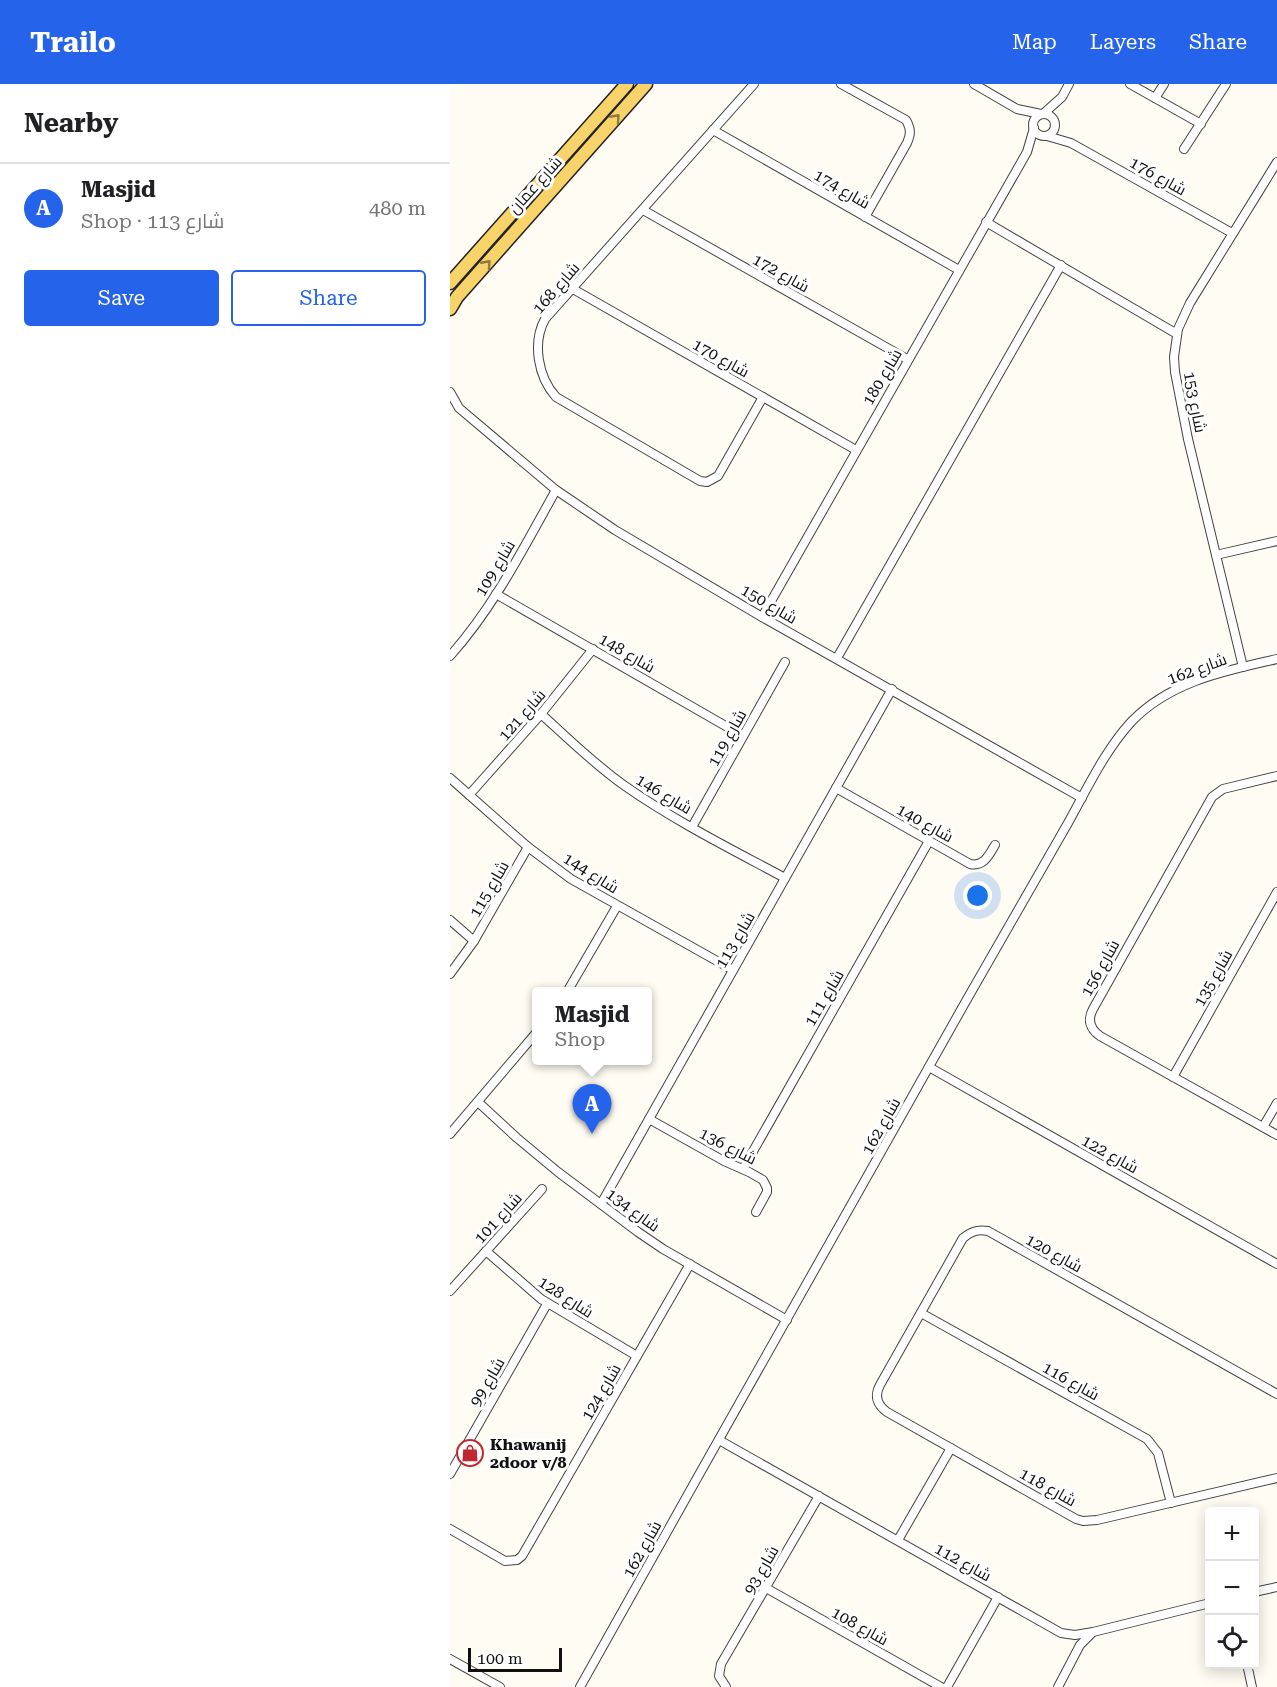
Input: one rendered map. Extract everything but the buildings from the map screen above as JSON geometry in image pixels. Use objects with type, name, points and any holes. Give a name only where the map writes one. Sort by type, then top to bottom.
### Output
[{"type":"main road","name":"شارع عمان","points":[[450,283],[627,84]]},
{"type":"main road","name":"شارع عمان","points":[[450,309],[463,291],[646,84]]},
{"type":"street","name":"شارع 168","points":[[754,84],[545,319],[539,336],[543,378],[556,397],[695,478],[707,482],[718,476],[763,397]]},
{"type":"street","points":[[841,84],[906,120],[910,127],[907,143],[865,217]]},
{"type":"street","points":[[974,84],[1017,109],[1038,134],[1046,136],[1053,133],[1062,97],[1069,84]]},
{"type":"street","points":[[1130,84],[1201,124]]},
{"type":"street","points":[[1155,98],[1164,84]]},
{"type":"street","points":[[1184,149],[1226,84]]},
{"type":"street","points":[[1034,128],[1035,120],[1062,97]]},
{"type":"street","points":[[1017,109],[1050,115],[1055,122]]},
{"type":"street","name":"شارع 176","points":[[1055,122],[1071,143]]},
{"type":"street","name":"شارع 180","points":[[762,617],[1027,152],[1034,128]]},
{"type":"street","name":"شارع 174","points":[[713,130],[959,270]]},
{"type":"street","name":"شارع 176","points":[[1046,136],[1071,143],[1232,233]]},
{"type":"street","name":"شارع 180","points":[[1027,152],[1046,136]]},
{"type":"street","name":"شارع 153","points":[[1243,667],[1188,440],[1174,357],[1177,334],[1183,315],[1277,162]]},
{"type":"street","name":"شارع 172","points":[[642,210],[908,359]]},
{"type":"street","points":[[986,222],[1177,334]]},
{"type":"street","points":[[837,658],[1061,265]]},
{"type":"street","name":"شارع 170","points":[[573,289],[856,450]]},
{"type":"street","name":"شارع 150","points":[[450,392],[459,408]]},
{"type":"street","name":"شارع 150","points":[[450,404],[459,408],[556,490],[624,535],[762,617],[1082,798]]},
{"type":"street","name":"شارع 109","points":[[450,656],[496,594],[556,490]]},
{"type":"street","points":[[1216,555],[1277,541]]},
{"type":"street","name":"شارع 148","points":[[496,594],[743,736]]},
{"type":"street","name":"شارع 121","points":[[469,795],[541,714],[592,649]]},
{"type":"street","name":"شارع 162","points":[[580,1687],[929,1067],[1119,736],[1149,706],[1185,684],[1277,659]]},
{"type":"street","name":"شارع 119","points":[[692,827],[785,662]]},
{"type":"street","name":"شارع 113","points":[[601,1204],[892,689]]},
{"type":"street","name":"شارع 146","points":[[541,714],[610,776],[692,827],[785,878]]},
{"type":"street","name":"شارع 156","points":[[1277,776],[1223,789],[1212,797],[1090,1015],[1091,1027],[1095,1032],[1277,1135]]},
{"type":"street","name":"شارع 144","points":[[450,778],[528,847],[571,879],[733,970]]},
{"type":"street","name":"شارع 140","points":[[836,788],[970,864],[975,865],[984,861],[995,845]]},
{"type":"street","name":"شارع 111","points":[[743,1169],[929,841]]},
{"type":"street","name":"شارع 115","points":[[450,974],[474,941],[528,847]]},
{"type":"street","name":"شارع 135","points":[[1173,1077],[1277,892]]},
{"type":"street","points":[[570,987],[617,906]]},
{"type":"street","points":[[450,920],[474,941]]},
{"type":"street","points":[[450,1134],[532,1039]]},
{"type":"street","name":"شارع 122","points":[[929,1067],[1277,1264]]},
{"type":"street","name":"شارع 134","points":[[478,1102],[525,1144],[638,1232],[787,1320]]},
{"type":"street","points":[[1263,1127],[1277,1103]]},
{"type":"street","name":"شارع 136","points":[[649,1119],[764,1180],[767,1192],[756,1212]]},
{"type":"street","name":"شارع 101","points":[[450,1291],[542,1189]]},
{"type":"street","name":"شارع 120","points":[[880,1385],[963,1238],[975,1231],[988,1232],[1277,1394]]},
{"type":"street","name":"شارع 128","points":[[486,1251],[547,1304],[637,1356]]},
{"type":"street","name":"شارع 124","points":[[450,1529],[505,1561],[517,1560],[522,1556],[690,1264]]},
{"type":"street","name":"شارع 99","points":[[450,1474],[547,1304]]},
{"type":"street","name":"شارع 116","points":[[921,1313],[1147,1439],[1158,1453],[1171,1503]]},
{"type":"street","name":"شارع 118","points":[[880,1385],[877,1397],[882,1408],[1083,1521],[1277,1479]]},
{"type":"street","name":"شارع 112","points":[[719,1440],[1065,1634]]},
{"type":"street","points":[[898,1540],[951,1448]]},
{"type":"street","name":"شارع 93","points":[[726,1687],[720,1680],[721,1664],[819,1496]]},
{"type":"street","points":[[1259,1591],[1277,1587]]},
{"type":"street","name":"شارع 108","points":[[766,1588],[941,1687]]},
{"type":"street","points":[[947,1687],[998,1597]]},
{"type":"street","points":[[1065,1634],[1093,1632],[1205,1604]]},
{"type":"street","points":[[1058,1687],[1080,1645],[1093,1632]]},
{"type":"street","points":[[1065,1634],[1072,1642],[1076,1653]]},
{"type":"street","points":[[726,1657],[724,1675],[732,1687]]},
{"type":"street","points":[[450,1659],[500,1687]]},
{"type":"street","points":[[1248,1669],[1252,1687]]},
{"type":"place","name":"Masjid","points":[[592,1134]]},
{"type":"place","name":"Khawanij 2door v/8","points":[[470,1453]]}]
